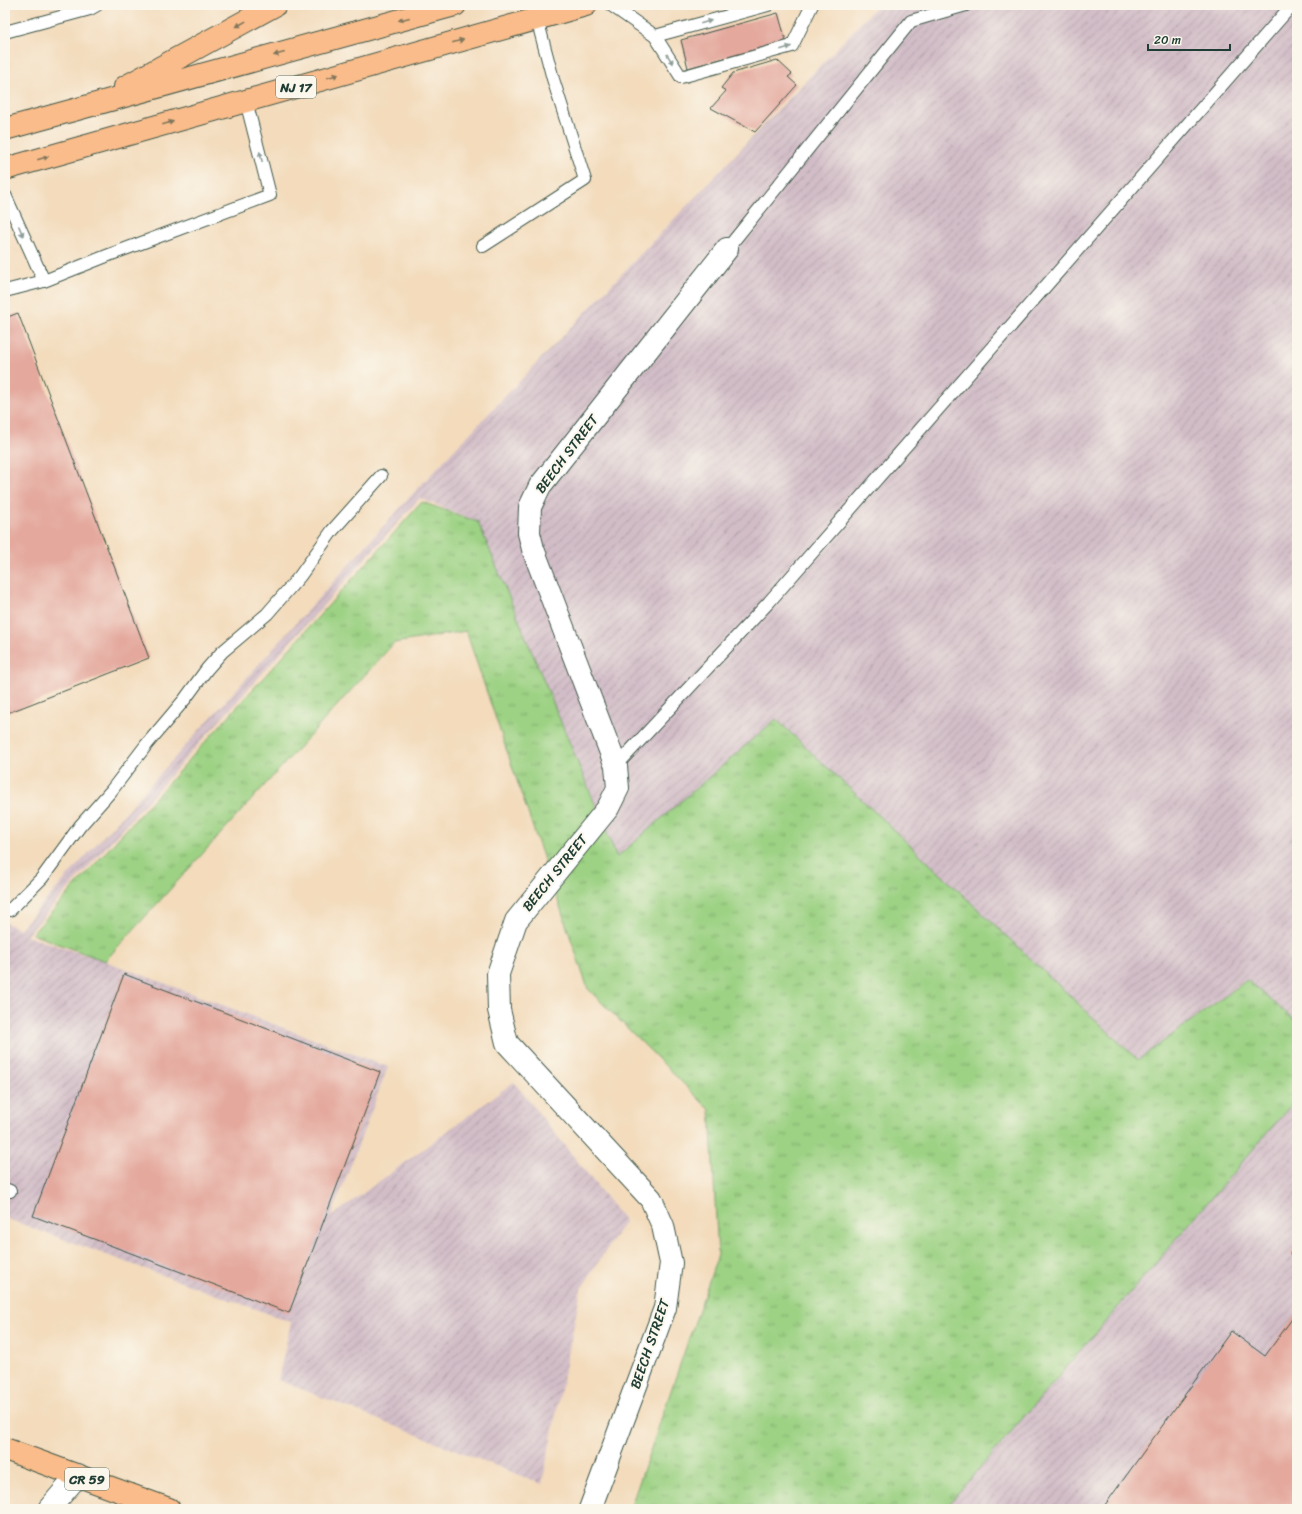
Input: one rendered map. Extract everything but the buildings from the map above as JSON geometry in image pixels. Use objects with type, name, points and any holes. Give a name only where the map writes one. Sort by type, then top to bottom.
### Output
[{"type":"main road","points":[[93,105],[275,5]]},
{"type":"main road","name":"NJ 17","points":[[5,129],[455,5]]},
{"type":"main road","name":"NJ 17","points":[[5,169],[586,5]]},
{"type":"main road","name":"CR 59","points":[[5,1449],[169,1509]]},
{"type":"street","name":"BEECH STREET","points":[[590,1509],[665,1308],[671,1263],[663,1226],[651,1199],[507,1043],[499,1010],[498,974],[516,921],[608,808],[618,788],[616,766],[533,549],[529,533],[530,507],[540,486],[727,249]]},
{"type":"street","points":[[48,1509],[78,1475]]},
{"type":"lane","points":[[5,32],[90,9],[97,5]]},
{"type":"lane","points":[[612,5],[655,36],[681,77],[792,46],[812,5]]},
{"type":"lane","points":[[655,36],[768,5]]},
{"type":"lane","points":[[727,249],[912,21],[966,5]]},
{"type":"lane","points":[[616,766],[769,602],[1292,5]]},
{"type":"lane","points":[[483,246],[585,180],[553,79],[537,19]]},
{"type":"lane","points":[[5,291],[44,281],[270,195],[246,101]]},
{"type":"lane","points":[[5,195],[44,281]]},
{"type":"lane","points":[[5,909],[10,910],[42,878],[80,826],[111,791],[147,744],[185,699],[207,669],[222,652],[267,614],[300,576],[332,531],[381,476]]},
{"type":"shaded area","points":[[878,5],[1297,5],[1297,1022],[1246,980],[1138,1060],[776,719],[617,857],[478,522],[420,498],[26,936],[105,961],[388,1067],[331,1217],[514,1082],[625,1221],[581,1289],[542,1484],[278,1380],[291,1322],[5,1218],[5,922],[19,930],[418,488]]},
{"type":"shaded area","points":[[1297,1098],[1297,1509],[945,1509]]},
{"type":"green space","points":[[422,502],[478,522],[617,857],[776,719],[1138,1060],[1247,980],[1297,1022],[1297,1098],[945,1509],[630,1509],[718,1255],[710,1110],[588,989],[466,631],[394,643],[105,961],[32,934]]}]
